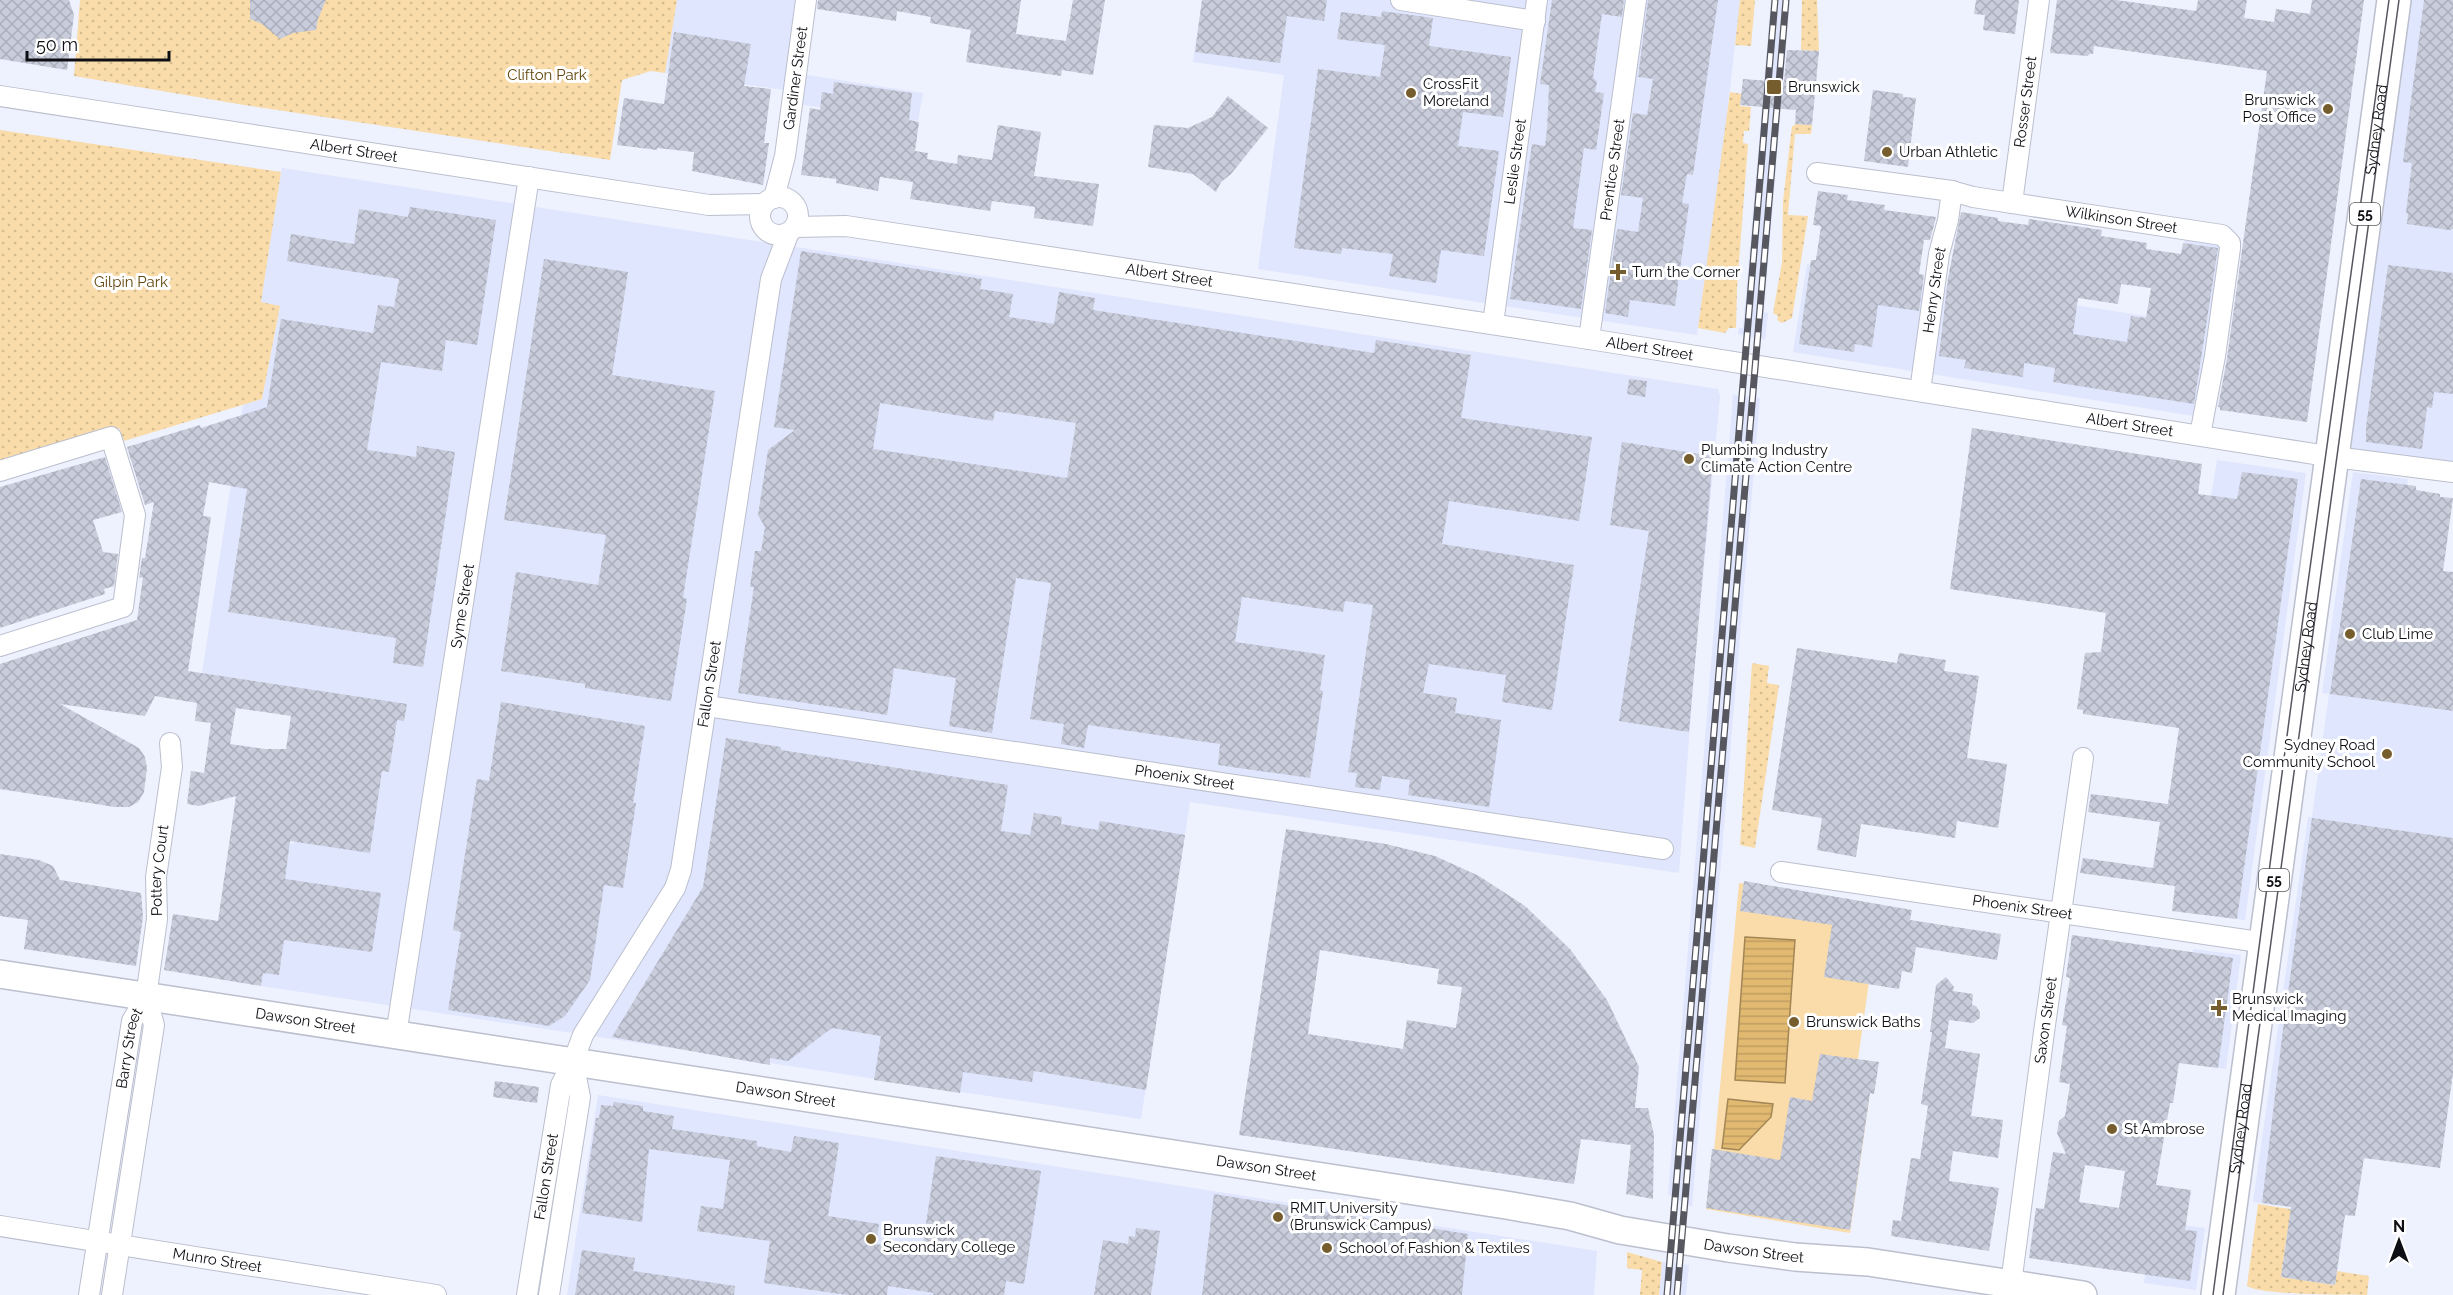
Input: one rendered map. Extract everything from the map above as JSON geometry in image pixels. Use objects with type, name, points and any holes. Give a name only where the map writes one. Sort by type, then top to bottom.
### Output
[{"type":"highway","name":"Sydney Road","points":[[2218,1295],[2394,0]]},
{"type":"street","name":"Gardiner Street","points":[[780,216],[785,156],[806,0]]},
{"type":"street","points":[[1401,0],[1534,21]]},
{"type":"street","name":"Leslie Street","points":[[1493,324],[1537,0]]},
{"type":"street","name":"Prentice Street","points":[[1589,339],[1636,0]]},
{"type":"street","name":"Rosser Street","points":[[2012,203],[2039,0]]},
{"type":"street","name":"Albert Street","points":[[0,96],[1493,324],[2332,456],[2453,472]]},
{"type":"street","name":"Wilkinson Street","points":[[1817,173],[1953,191],[1973,197],[2217,234],[2227,239],[2230,248],[2200,435]]},
{"type":"street","name":"Syme Street","points":[[396,1035],[529,177]]},
{"type":"street","name":"Henry Street","points":[[1920,391],[1939,254],[1953,191]]},
{"type":"street","name":"Fallon Street","points":[[527,1295],[557,1096],[561,1085],[583,1035],[679,880],[780,216]]},
{"type":"street","points":[[0,471],[111,437],[135,515],[123,607],[0,646]]},
{"type":"street","name":"Phoenix Street","points":[[707,706],[1663,849]]},
{"type":"street","name":"Pottery Court","points":[[146,997],[157,920],[156,877],[172,767],[170,743]]},
{"type":"street","name":"Saxon Street","points":[[2011,1284],[2083,758]]},
{"type":"street","name":"Phoenix Street","points":[[1781,872],[2266,943]]},
{"type":"street","name":"Dawson Street","points":[[0,974],[1570,1216],[1621,1218],[1704,1229],[1796,1245],[1868,1262],[2084,1295]]},
{"type":"street","name":"Barry Street","points":[[89,1295],[132,1021],[146,997]]},
{"type":"street","name":"Barry Street","points":[[112,1295],[154,1025],[146,997]]},
{"type":"street","name":"Fallon Street","points":[[549,1295],[580,1097],[573,1062]]},
{"type":"street","name":"Munro Street","points":[[0,1227],[436,1295]]},
{"type":"shaded area","points":[[677,0],[804,0],[794,73],[923,93],[918,121],[790,103],[791,91],[665,73]]},
{"type":"shaded area","points":[[1202,0],[1740,0],[1723,150],[1697,335],[1258,269],[1284,75],[1193,62]]},
{"type":"shaded area","points":[[1771,0],[1790,0],[1764,312],[1768,313],[1765,340],[1738,334],[1739,328],[1743,328]]},
{"type":"shaded area","points":[[2411,0],[2453,0],[2453,466],[2349,452]]},
{"type":"shaded area","points":[[282,168],[1718,389],[1720,396],[1694,672],[1679,873],[1190,802],[1141,1119],[261,986],[282,843],[294,844],[317,691],[202,673],[243,405],[262,399],[280,307],[260,302]]},
{"type":"shaded area","points":[[2185,234],[2225,240],[2200,417],[1793,352],[1807,264],[2172,320]]},
{"type":"shaded area","points":[[1733,395],[1760,398],[1692,1207],[1668,1194]]},
{"type":"shaded area","points":[[2217,460],[2306,473],[2245,920],[2180,912],[2202,553]]},
{"type":"shaded area","points":[[2353,472],[2408,479],[2376,700],[2453,711],[2453,838],[2419,833],[2349,1215],[2253,1202],[2308,817],[2312,817],[2329,694],[2322,693]]},
{"type":"shaded area","points":[[1745,937],[1795,940],[1785,1083],[1735,1080]]},
{"type":"shaded area","points":[[2193,949],[2241,955],[2226,1069],[2178,1063]]},
{"type":"shaded area","name":"Brunswick Secondary College","points":[[598,1095],[1597,1251],[1594,1295],[567,1295]]},
{"type":"shaded area","points":[[1728,1099],[1773,1104],[1771,1117],[1739,1150],[1722,1148]]},
{"type":"shaded area","points":[[2153,1221],[2205,1228],[2196,1290],[2144,1283]]},
{"type":"shaded area","points":[[1662,1262],[1689,1265],[1686,1295],[1659,1295]]},
{"type":"green space","name":"Clifton Park","points":[[80,0],[677,0],[665,73],[651,71],[622,80],[610,160],[244,105],[74,76]]},
{"type":"green space","points":[[1740,0],[1755,0],[1751,46],[1735,45]]},
{"type":"green space","points":[[1802,0],[1817,0],[1819,51],[1801,50]]},
{"type":"green space","points":[[1730,92],[1742,94],[1740,106],[1751,107],[1749,131],[1744,131],[1743,143],[1748,144],[1736,328],[1729,328],[1725,333],[1698,328]]},
{"type":"green space","points":[[1795,124],[1812,125],[1811,134],[1795,134],[1788,215],[1808,216],[1792,318],[1782,323],[1773,313],[1782,262],[1783,201],[1792,126]]},
{"type":"green space","name":"Gilpin Park","points":[[0,130],[281,172],[261,302],[280,306],[262,399],[124,441],[119,428],[0,464]]},
{"type":"green space","points":[[1752,663],[1769,666],[1767,683],[1779,685],[1755,848],[1740,845]]},
{"type":"green space","name":"Brunswick Baths","points":[[1739,883],[1880,905],[1858,1059],[1870,1093],[1850,1233],[1706,1209],[1714,1151]]},
{"type":"green space","points":[[2258,1204],[2308,1212],[2288,1228],[2281,1277],[2335,1285],[2337,1271],[2369,1276],[2367,1295],[2285,1293],[2247,1286]]},
{"type":"green space","points":[[1627,1252],[1662,1262],[1659,1295],[1640,1295],[1642,1270],[1627,1268]]},
{"type":"building","points":[[0,0],[69,0],[74,15],[67,70],[0,59]]},
{"type":"building","points":[[250,0],[326,0],[316,30],[293,33],[280,39],[262,24],[250,19]]},
{"type":"building","points":[[818,0],[1021,0],[1016,34],[1066,41],[1073,0],[1105,0],[1093,75],[1062,70],[1061,76],[966,62],[971,30],[930,23],[931,17],[897,11],[896,21],[817,9]]},
{"type":"building","points":[[1202,0],[1327,0],[1324,21],[1287,16],[1280,63],[1195,52]]},
{"type":"building","points":[[1552,0],[1624,0],[1622,17],[1602,14],[1593,77],[1597,82],[1595,92],[1604,93],[1596,150],[1584,148],[1573,228],[1592,230],[1581,309],[1510,299],[1532,144],[1545,146],[1549,85],[1540,84]]},
{"type":"building","points":[[1648,0],[1718,0],[1693,175],[1687,174],[1682,203],[1689,204],[1675,306],[1630,300],[1628,317],[1605,313],[1616,234],[1618,229],[1638,232],[1643,198],[1621,195],[1633,113],[1647,115],[1653,79],[1638,77]]},
{"type":"building","points":[[1976,0],[2019,0],[2015,34],[1983,30],[1985,15],[1974,14]]},
{"type":"building","points":[[2057,0],[2116,0],[2196,11],[2198,0],[2247,0],[2244,18],[2274,22],[2276,9],[2310,14],[2312,0],[2364,0],[2307,422],[2220,410],[2218,407],[2227,358],[2267,71],[2094,46],[2093,54],[2088,56],[2050,53]]},
{"type":"building","points":[[2424,0],[2453,0],[2453,229],[2449,230],[2407,224],[2408,214],[2406,213],[2412,163],[2403,162]]},
{"type":"building","points":[[1382,11],[1433,18],[1429,46],[1511,57],[1503,117],[1463,112],[1458,146],[1499,151],[1484,256],[1441,250],[1436,283],[1389,276],[1393,254],[1342,248],[1341,254],[1294,248],[1318,69],[1380,77],[1385,45],[1337,39],[1341,12],[1381,17]]},
{"type":"building","points":[[674,32],[751,44],[744,86],[771,89],[764,143],[769,143],[763,185],[692,171],[694,152],[617,145],[624,98],[664,104]]},
{"type":"building","points":[[1787,50],[1819,51],[1812,125],[1795,124],[1796,110],[1740,105],[1743,79],[1784,82]]},
{"type":"building","points":[[834,82],[912,93],[909,120],[919,122],[915,151],[928,153],[927,159],[957,164],[958,155],[992,160],[998,125],[1041,132],[1034,176],[1099,184],[1093,226],[1034,218],[1035,207],[992,201],[990,211],[910,199],[913,182],[880,177],[878,191],[836,183],[836,179],[801,175],[810,108],[820,110],[822,92],[833,94]]},
{"type":"building","points":[[1873,90],[1916,98],[1908,167],[1864,161]]},
{"type":"building","points":[[1228,96],[1268,128],[1231,174],[1221,182],[1216,192],[1193,174],[1148,167],[1154,125],[1188,128],[1212,117]]},
{"type":"building","points":[[1818,191],[1848,195],[1847,200],[1885,205],[1884,210],[1936,217],[1930,240],[1924,240],[1919,274],[1924,275],[1919,311],[1878,305],[1872,347],[1855,344],[1854,352],[1799,344],[1811,260],[1816,260],[1821,226],[1813,225]]},
{"type":"building","points":[[410,207],[496,220],[477,345],[446,340],[442,371],[381,362],[367,450],[416,457],[417,446],[455,452],[423,667],[393,663],[396,638],[228,612],[247,489],[209,482],[203,516],[211,517],[188,671],[407,704],[404,721],[397,720],[389,772],[382,771],[370,853],[290,841],[285,879],[381,893],[372,952],[284,940],[279,975],[263,973],[261,986],[164,970],[173,914],[218,921],[236,796],[199,806],[187,804],[191,771],[204,773],[211,723],[195,721],[197,703],[155,696],[145,716],[60,704],[139,748],[145,757],[147,768],[144,792],[138,802],[129,807],[115,807],[0,789],[0,664],[137,620],[143,577],[139,578],[142,558],[145,558],[154,502],[145,505],[127,447],[200,425],[201,428],[267,407],[281,319],[373,333],[378,305],[394,307],[399,279],[287,261],[291,234],[354,244],[359,209],[408,217]],"holes":[[[236,708],[291,716],[286,749],[265,749],[230,744]]]},
{"type":"building","points":[[1961,212],[2028,225],[2029,219],[2102,230],[2101,236],[2147,243],[2146,249],[2181,254],[2183,243],[2218,248],[2194,404],[2053,382],[2055,368],[2024,363],[2023,377],[1964,368],[1966,360],[1939,356],[1948,278]],"holes":[[[2121,284],[2151,288],[2146,318],[2131,316],[2127,342],[2073,334],[2078,298],[2118,304]]]},
{"type":"building","points":[[801,251],[982,279],[980,289],[1013,294],[1009,317],[1054,324],[1059,292],[1095,298],[1093,310],[1374,353],[1376,340],[1471,355],[1461,418],[1592,437],[1579,521],[1449,501],[1442,544],[1574,565],[1552,710],[1502,702],[1506,675],[1429,664],[1423,693],[1457,698],[1455,713],[1501,720],[1489,807],[1408,795],[1410,780],[1382,776],[1380,790],[1355,787],[1357,773],[1348,772],[1373,605],[1345,601],[1343,612],[1242,597],[1235,642],[1325,655],[1320,690],[1323,691],[1310,778],[1218,765],[1220,744],[1088,725],[1084,748],[1061,744],[1064,724],[1030,719],[1051,583],[1016,578],[992,733],[949,726],[956,678],[894,668],[887,715],[738,693],[754,587],[750,587],[755,551],[761,551],[765,527],[758,515],[768,450],[795,430],[774,427]],"holes":[[[880,403],[993,421],[995,411],[1076,423],[1067,478],[873,449]]]},
{"type":"building","points":[[544,259],[628,272],[612,375],[715,391],[683,598],[687,599],[671,701],[585,688],[585,684],[501,671],[516,572],[598,585],[606,535],[504,520]]},
{"type":"building","points":[[2388,265],[2453,273],[2453,394],[2434,392],[2432,408],[2427,407],[2422,449],[2366,442],[2366,427]]},
{"type":"building","points":[[1629,379],[1647,381],[1645,397],[1627,394]]},
{"type":"building","points":[[1972,428],[2202,464],[2198,494],[2237,499],[2242,472],[2298,479],[2237,919],[2172,911],[2175,886],[2080,873],[2083,858],[2153,868],[2160,822],[2088,812],[2091,794],[2168,804],[2179,728],[2083,714],[2083,710],[2077,709],[2085,653],[2101,652],[2106,613],[1950,589]]},
{"type":"building","points":[[1622,442],[1713,456],[1689,732],[1619,721],[1649,531],[1610,525]]},
{"type":"building","points":[[105,457],[122,512],[93,520],[103,552],[118,554],[114,586],[104,589],[105,594],[0,628],[0,487]]},
{"type":"building","points":[[2361,479],[2416,486],[2416,490],[2453,498],[2443,571],[2453,572],[2453,711],[2330,694]]},
{"type":"building","points":[[1797,648],[1897,663],[1899,653],[1946,660],[1944,671],[1979,676],[1967,758],[2007,764],[1998,828],[1957,821],[1955,838],[1861,824],[1856,857],[1817,850],[1822,818],[1772,810]]},
{"type":"building","points":[[501,702],[645,726],[623,888],[604,885],[590,980],[565,1016],[549,1026],[448,1010],[461,932],[453,930],[477,779],[489,781]]},
{"type":"building","points":[[726,738],[781,747],[781,750],[1008,785],[1001,831],[1030,835],[1034,813],[1062,817],[1061,824],[1098,830],[1100,821],[1185,835],[1146,1090],[1034,1071],[1032,1082],[963,1072],[960,1093],[874,1080],[881,1036],[832,1028],[788,1061],[770,1058],[770,1065],[612,1037],[703,887]]},
{"type":"building","points":[[2312,818],[2453,838],[2453,1073],[2440,1168],[2364,1158],[2355,1216],[2345,1215],[2335,1285],[2281,1277],[2291,1207],[2262,1203]]},
{"type":"building","points":[[1286,829],[1386,844],[1435,856],[1479,876],[1525,906],[1570,949],[1607,1000],[1639,1067],[1635,1108],[1648,1108],[1654,1135],[1653,1199],[1626,1194],[1631,1145],[1581,1139],[1574,1184],[1239,1135]],"holes":[[[1320,950],[1439,969],[1437,984],[1462,987],[1456,1028],[1407,1020],[1403,1049],[1308,1034]]]},
{"type":"building","points":[[0,854],[39,860],[53,866],[60,880],[141,893],[143,917],[136,966],[24,949],[28,920],[0,916]]},
{"type":"building","points":[[1744,881],[1912,910],[1910,920],[2001,934],[1997,960],[1916,947],[1912,973],[1902,971],[1899,989],[1824,977],[1832,925],[1740,911]]},
{"type":"building","points":[[2072,935],[2233,958],[2218,1068],[2179,1063],[2156,1185],[2191,1190],[2185,1230],[2197,1231],[2190,1281],[2029,1258],[2036,1208],[2044,1209],[2053,1152],[2066,1154],[2057,1133],[2059,1121],[2065,1116],[2070,1084],[2059,1082],[2067,1026],[2062,1025],[2070,978],[2066,977]],"holes":[[[2085,1165],[2125,1171],[2119,1208],[2079,1202]]]},
{"type":"building","points":[[1946,977],[1954,987],[1953,991],[1973,994],[1972,1005],[1976,1006],[1980,1012],[1980,1018],[1973,1023],[1949,1020],[1945,1048],[1980,1054],[1971,1116],[2003,1120],[1998,1158],[1953,1151],[1949,1181],[1999,1188],[1989,1251],[1891,1236],[1893,1220],[1901,1221],[1911,1158],[1920,1159],[1928,1106],[1921,1104],[1932,1032],[1930,1032],[1936,985]]},
{"type":"building","points":[[1820,1054],[1879,1062],[1874,1094],[1870,1093],[1850,1230],[1706,1208],[1712,1149],[1780,1160],[1790,1097],[1812,1101]]},
{"type":"building","points":[[495,1081],[539,1087],[537,1103],[493,1097]]},
{"type":"building","points":[[614,1102],[643,1106],[643,1111],[674,1116],[672,1129],[757,1141],[757,1146],[791,1152],[794,1136],[839,1143],[828,1216],[879,1224],[876,1244],[922,1251],[936,1156],[1041,1171],[1024,1284],[1006,1281],[1004,1295],[933,1295],[934,1293],[888,1286],[887,1295],[847,1295],[764,1283],[770,1241],[697,1231],[701,1206],[723,1209],[730,1160],[649,1149],[642,1222],[582,1213],[596,1118],[599,1118],[601,1105],[613,1106]]},
{"type":"building","name":"RMIT University (Brunswick Campus)","points":[[1214,1194],[1468,1234],[1462,1295],[1202,1295]]},
{"type":"building","points":[[1136,1228],[1160,1231],[1151,1295],[1094,1295],[1103,1240],[1128,1244],[1129,1236],[1135,1237]]},
{"type":"building","points":[[582,1250],[635,1258],[633,1271],[735,1286],[734,1295],[575,1295]]},
{"type":"tram line","points":[[2213,1295],[2294,683],[2389,0]]},
{"type":"tram line","points":[[2223,1295],[2399,0]]},
{"type":"railway","points":[[1667,1295],[1775,0]]},
{"type":"railway","points":[[1677,1295],[1786,0]]},
{"type":"place","name":"Brunswick","points":[[1774,87]]},
{"type":"place","name":"CrossFit Moreland","points":[[1411,93]]},
{"type":"place","name":"Brunswick Post Office","points":[[2328,109]]},
{"type":"place","name":"Urban Athletic","points":[[1887,152]]},
{"type":"place","name":"Turn the Corner","points":[[1618,272]]},
{"type":"place","name":"Plumbing Industry Climate Action Centre","points":[[1689,459]]},
{"type":"place","name":"Club Lime","points":[[2350,634]]},
{"type":"place","name":"Sydney Road Community School","points":[[2387,754]]},
{"type":"place","name":"Brunswick Medical Imaging","points":[[2219,1008]]},
{"type":"place","name":"Brunswick Baths","points":[[1794,1022]]},
{"type":"place","name":"St Ambrose","points":[[2112,1129]]},
{"type":"place","name":"RMIT University (Brunswick Campus)","points":[[1278,1217]]},
{"type":"place","name":"Brunswick Secondary College","points":[[871,1239]]},
{"type":"place","name":"School of Fashion & Textiles","points":[[1327,1248]]}]
